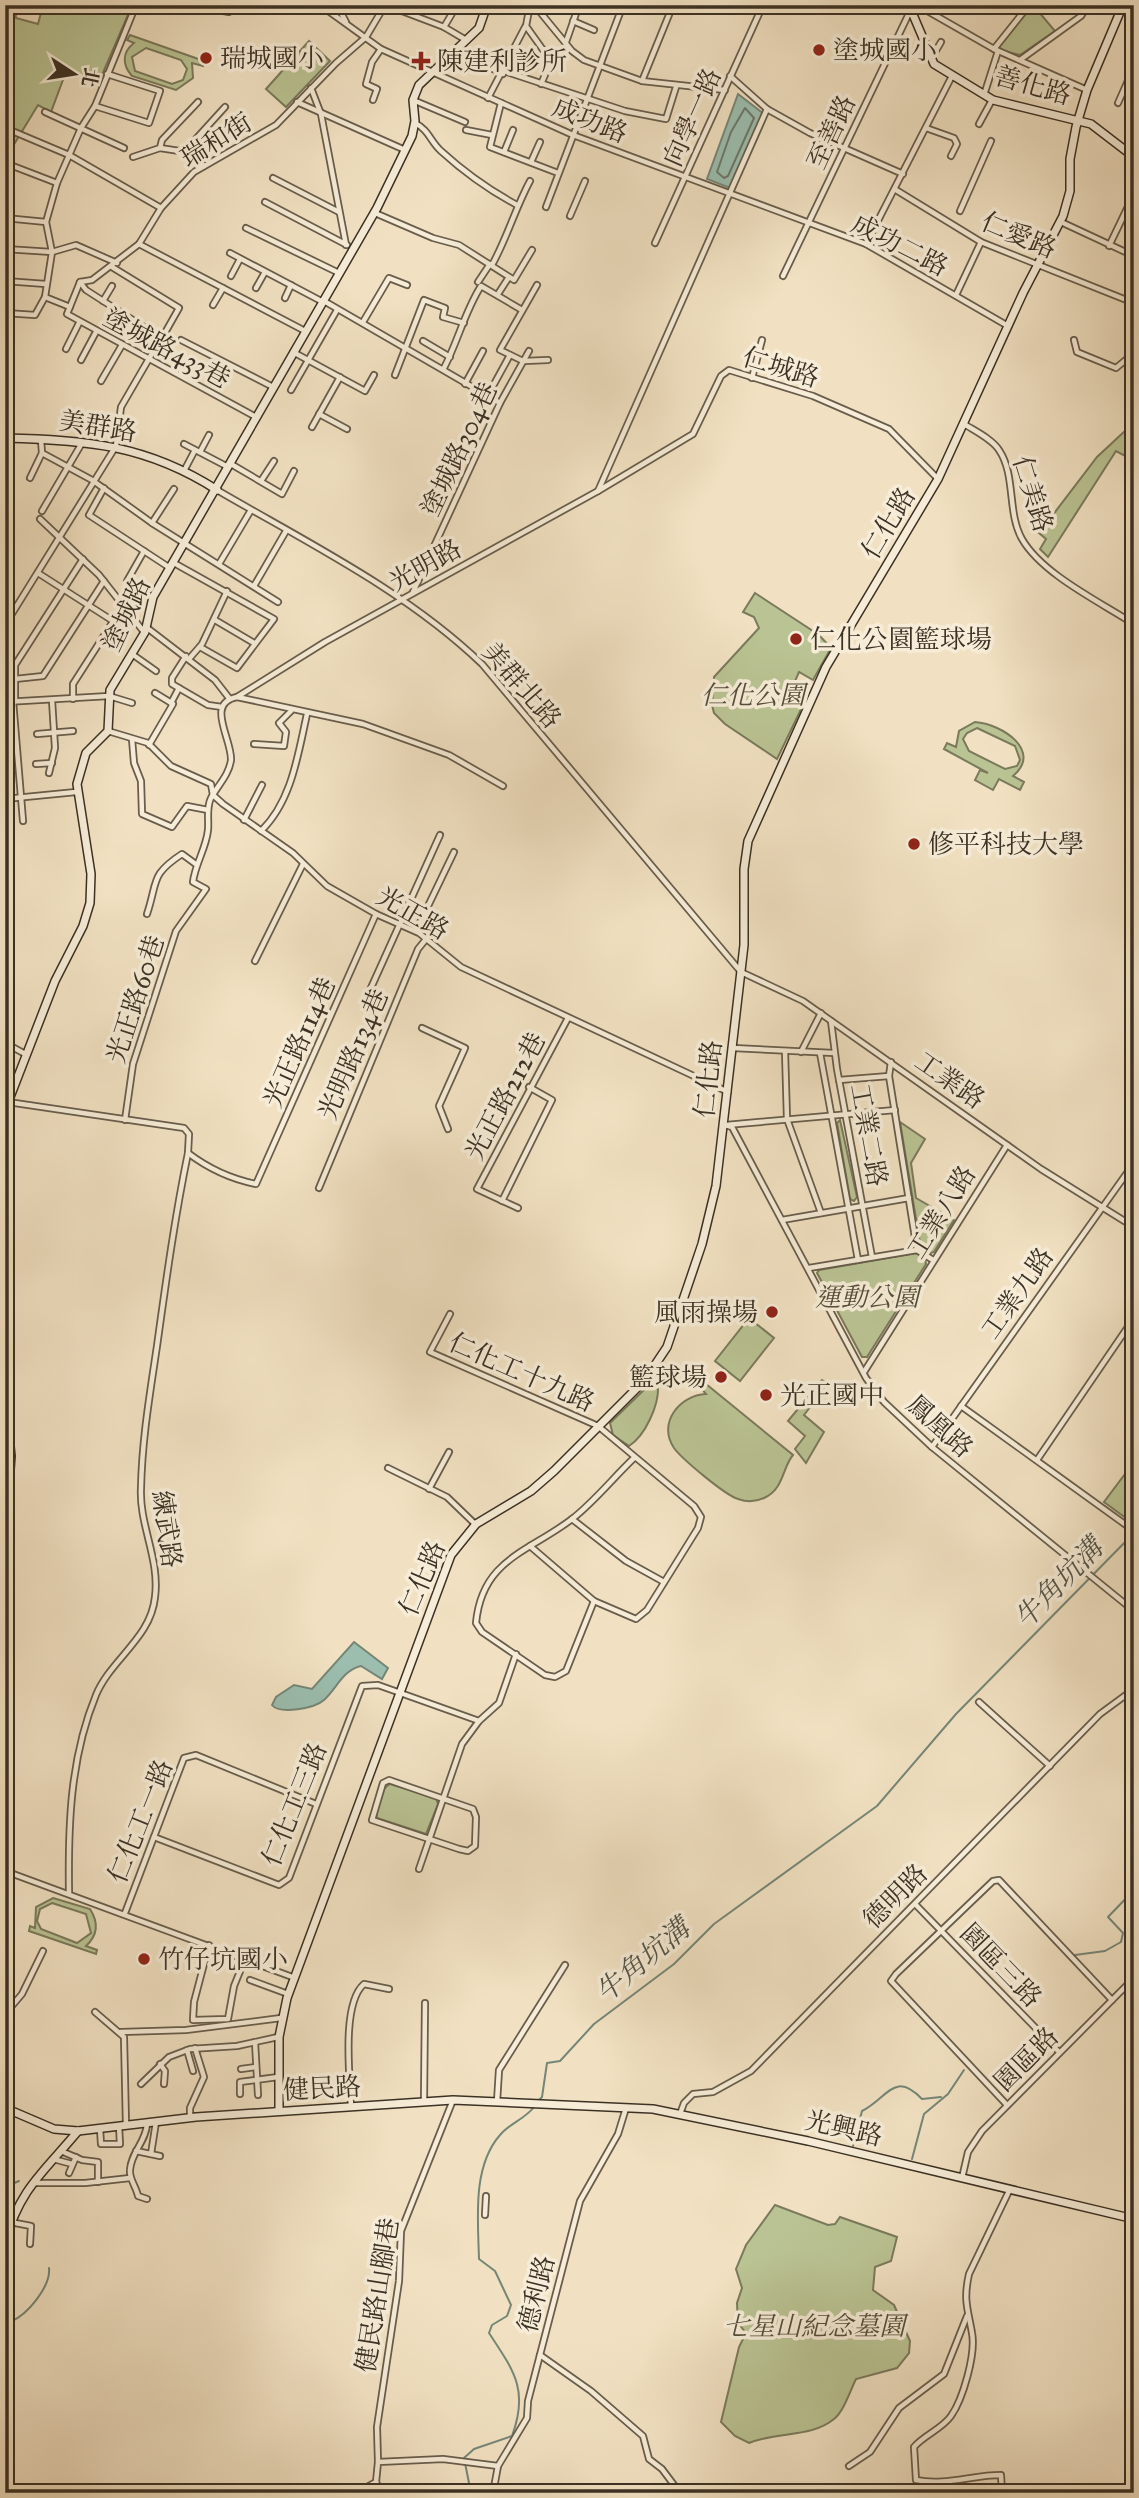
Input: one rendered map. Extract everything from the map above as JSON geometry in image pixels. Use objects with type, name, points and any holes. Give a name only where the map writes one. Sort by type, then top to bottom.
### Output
[{"type":"main road","points":[[414,100],[421,82],[479,28],[487,5]]},
{"type":"main road","name":"仁化路","points":[[279,2112],[281,2018],[450,1555],[476,1524],[537,1486],[653,1371],[667,1347],[712,1211],[725,1125],[741,972],[745,860],[754,823],[830,661],[938,479],[1037,264],[1061,222],[1069,198],[1070,152],[1078,119],[1087,90],[1123,5]]},
{"type":"main road","points":[[914,7],[930,60]]},
{"type":"main road","name":"善化路","points":[[930,60],[993,100],[1078,119],[1102,131],[1134,158]]},
{"type":"main road","name":"塗城路","points":[[108,732],[110,690],[145,629],[153,597],[340,274],[350,247],[374,212],[405,150],[415,123],[414,100]]},
{"type":"main road","name":"美群路","points":[[5,438],[116,446],[185,469],[217,490]]},
{"type":"main road","points":[[5,1110],[55,981],[83,926],[90,903],[91,874],[76,792],[86,753],[108,732]]},
{"type":"main road","points":[[5,1399],[11,1456],[5,1539]]},
{"type":"main road","name":"健民路","points":[[5,2108],[54,2129],[78,2131],[190,2118],[424,2101],[541,2105]]},
{"type":"main road","name":"光興路","points":[[541,2105],[626,2107],[680,2115],[808,2141],[1134,2219]]},
{"type":"main road","points":[[5,2242],[8,2221],[30,2184],[78,2131]]},
{"type":"street","points":[[5,313],[35,315],[45,297],[52,252],[46,222],[57,183],[81,128],[95,106],[136,5]]},
{"type":"street","points":[[189,5],[229,12],[236,5]]},
{"type":"street","points":[[320,5],[346,23]]},
{"type":"street","name":"成功路","points":[[337,5],[346,23],[381,49],[573,135],[730,195]]},
{"type":"street","points":[[386,5],[444,27],[467,40]]},
{"type":"street","name":"瑞和街","points":[[80,282],[92,280],[118,263],[128,250],[139,244],[161,208],[194,172],[259,136],[297,102],[366,37],[386,5]]},
{"type":"street","points":[[444,27],[457,5]]},
{"type":"street","points":[[538,5],[540,12],[565,43],[584,60],[642,81],[676,87],[695,85],[725,90]]},
{"type":"street","points":[[565,43],[579,5]]},
{"type":"street","points":[[546,207],[623,5]]},
{"type":"street","points":[[642,81],[673,5]]},
{"type":"street","name":"向學一路","points":[[655,243],[763,5]]},
{"type":"street","points":[[984,95],[996,50],[1029,5]]},
{"type":"street","points":[[1020,60],[1081,16],[1088,5]]},
{"type":"street","points":[[488,98],[526,26],[531,7]]},
{"type":"street","points":[[914,7],[996,50],[1087,90]]},
{"type":"street","name":"至善路","points":[[783,276],[914,7]]},
{"type":"street","points":[[573,22],[594,30]]},
{"type":"street","points":[[526,26],[551,61],[541,84]]},
{"type":"street","points":[[930,60],[941,42]]},
{"type":"street","points":[[373,100],[377,89],[366,84],[372,62],[381,49]]},
{"type":"street","points":[[456,51],[503,72],[587,99],[666,119],[676,87]]},
{"type":"street","points":[[1118,103],[1134,67]]},
{"type":"street","points":[[95,106],[149,123],[160,91],[107,74]]},
{"type":"street","points":[[866,244],[896,190],[952,75]]},
{"type":"street","points":[[730,76],[767,109],[810,133],[903,174]]},
{"type":"street","points":[[311,88],[321,114],[340,213],[350,247]]},
{"type":"street","points":[[414,100],[465,121]]},
{"type":"street","points":[[979,124],[993,100]]},
{"type":"street","points":[[160,148],[162,140],[198,102]]},
{"type":"street","points":[[297,102],[405,150]]},
{"type":"street","points":[[501,103],[490,147],[558,173]]},
{"type":"street","points":[[184,152],[225,107]]},
{"type":"street","points":[[598,491],[767,109]]},
{"type":"street","points":[[45,112],[124,148]]},
{"type":"street","points":[[415,123],[425,128],[438,149],[483,186],[517,205]]},
{"type":"street","points":[[5,128],[69,155],[161,208]]},
{"type":"street","points":[[926,128],[954,138],[957,144],[951,156]]},
{"type":"street","points":[[466,130],[492,135]]},
{"type":"street","points":[[505,152],[513,130]]},
{"type":"street","points":[[960,211],[991,141]]},
{"type":"street","points":[[531,162],[540,142]]},
{"type":"street","points":[[133,157],[160,148],[184,152],[204,166]]},
{"type":"street","points":[[5,163],[57,183]]},
{"type":"street","points":[[273,178],[340,213]]},
{"type":"street","points":[[478,282],[503,246],[517,205],[530,181]]},
{"type":"street","points":[[570,216],[585,181]]},
{"type":"street","name":"仁愛路","points":[[896,190],[981,242],[1134,303]]},
{"type":"street","points":[[1109,246],[1134,194]]},
{"type":"street","name":"成功二路","points":[[730,195],[866,244],[1008,326]]},
{"type":"street","points":[[265,201],[350,247]]},
{"type":"street","points":[[374,212],[425,235],[459,245],[511,279]]},
{"type":"street","points":[[5,218],[46,222]]},
{"type":"street","points":[[1061,222],[1134,256]]},
{"type":"street","points":[[246,228],[340,274]]},
{"type":"street","points":[[956,295],[981,242]]},
{"type":"street","points":[[139,244],[305,331]]},
{"type":"street","points":[[5,249],[52,252],[76,245],[118,263]]},
{"type":"street","points":[[498,294],[532,250]]},
{"type":"street","points":[[230,253],[407,346],[500,403]]},
{"type":"street","points":[[232,276],[240,259]]},
{"type":"street","points":[[112,267],[179,308],[166,331]]},
{"type":"street","points":[[256,289],[265,272]]},
{"type":"street","points":[[363,322],[389,278],[407,285]]},
{"type":"street","points":[[5,281],[46,284]]},
{"type":"street","points":[[45,297],[70,307],[80,282]]},
{"type":"street","points":[[5,625],[92,480],[116,446],[121,407],[162,338],[86,290],[80,282]]},
{"type":"street","points":[[285,298],[291,285]]},
{"type":"street","points":[[523,362],[500,350],[537,285]]},
{"type":"street","points":[[103,301],[112,286]]},
{"type":"street","points":[[444,369],[472,301],[481,286],[522,310]]},
{"type":"street","points":[[214,305],[223,288]]},
{"type":"street","points":[[395,375],[424,300],[445,308],[443,317],[464,323]]},
{"type":"street","name":"塗城路433巷","points":[[70,307],[67,314],[79,323],[257,417]]},
{"type":"street","points":[[291,390],[337,310]]},
{"type":"street","points":[[66,349],[79,323]]},
{"type":"street","points":[[81,360],[96,332]]},
{"type":"street","points":[[181,340],[273,387]]},
{"type":"street","points":[[752,378],[762,340]]},
{"type":"street","points":[[1074,340],[1077,352],[1116,368],[1134,353]]},
{"type":"street","points":[[423,341],[450,357]]},
{"type":"street","points":[[5,342],[5,351]]},
{"type":"street","points":[[101,381],[121,345]]},
{"type":"street","points":[[465,384],[483,351]]},
{"type":"street","name":"塗城路304巷","points":[[413,593],[500,403],[529,351]]},
{"type":"street","points":[[293,352],[365,391],[374,375]]},
{"type":"street","points":[[487,397],[510,355]]},
{"type":"street","name":"塗城路304巷","points":[[523,362],[548,360]]},
{"type":"street","name":"仁城路","points":[[598,491],[693,433],[724,371],[813,396],[889,429],[938,479]]},
{"type":"street","points":[[312,427],[340,377]]},
{"type":"street","points":[[319,414],[347,429]]},
{"type":"street","name":"仁美路","points":[[964,424],[993,444],[1001,454],[1016,525],[1030,549],[1068,582],[1134,624]]},
{"type":"street","points":[[185,469],[209,435]]},
{"type":"street","points":[[30,478],[42,453],[41,439]]},
{"type":"street","points":[[42,511],[82,443]]},
{"type":"street","points":[[184,444],[282,494],[294,471]]},
{"type":"street","points":[[42,453],[92,480],[152,523],[278,601]]},
{"type":"street","points":[[261,481],[274,461]]},
{"type":"street","points":[[104,488],[89,515],[145,551],[227,591],[274,619],[237,667],[200,647]]},
{"type":"street","points":[[152,523],[174,489]]},
{"type":"street","name":"美群北路","points":[[217,490],[403,599],[449,632],[482,664],[741,972]]},
{"type":"street","name":"光明路","points":[[237,697],[306,652],[598,491]]},
{"type":"street","points":[[219,564],[251,510]]},
{"type":"street","points":[[40,519],[83,559],[145,629],[215,680],[229,698]]},
{"type":"street","points":[[254,586],[286,531]]},
{"type":"street","points":[[127,581],[145,551]]},
{"type":"street","points":[[23,821],[14,701],[15,665],[83,559]]},
{"type":"street","points":[[37,573],[113,621]]},
{"type":"street","points":[[15,679],[43,676],[104,581]]},
{"type":"street","points":[[222,707],[208,705],[172,684],[172,678],[187,658],[200,647],[227,591]]},
{"type":"street","points":[[74,699],[73,684],[123,606]]},
{"type":"street","points":[[215,620],[254,643]]},
{"type":"street","points":[[132,654],[156,671]]},
{"type":"street","points":[[149,745],[179,688]]},
{"type":"street","points":[[155,693],[171,704]]},
{"type":"street","points":[[5,702],[109,696],[130,700]]},
{"type":"street","points":[[197,865],[208,832],[208,810],[220,782],[229,771],[229,739],[219,718],[222,707],[229,698],[237,697],[363,724],[449,755],[503,786]]},
{"type":"street","points":[[49,773],[54,732],[52,700]]},
{"type":"street","points":[[254,744],[284,746],[286,732],[279,723],[292,710]]},
{"type":"street","points":[[261,831],[278,810],[285,794],[307,714]]},
{"type":"street","points":[[37,734],[73,731]]},
{"type":"street","name":"光正路","points":[[108,732],[149,745],[171,766],[211,784],[214,795],[327,886],[376,914],[416,931],[464,969],[728,1092]]},
{"type":"street","points":[[132,739],[134,763],[141,781],[142,814],[172,827],[187,806],[208,810]]},
{"type":"street","points":[[36,764],[52,763]]},
{"type":"street","points":[[244,820],[262,785]]},
{"type":"street","points":[[5,799],[76,792]]},
{"type":"street","points":[[370,990],[440,835]]},
{"type":"street","points":[[416,931],[454,852]]},
{"type":"street","name":"光正路60巷","points":[[125,1120],[133,1064],[176,931],[206,889],[193,882],[197,865],[182,853],[162,867],[157,874],[147,914]]},
{"type":"street","points":[[255,961],[303,864]]},
{"type":"street","name":"光正路114巷","points":[[188,1153],[233,1179],[256,1184],[376,914]]},
{"type":"street","name":"光明路134巷","points":[[319,1188],[412,962],[427,938]]},
{"type":"street","name":"工業路","points":[[741,972],[796,997],[821,1013],[1007,1144],[1134,1227]]},
{"type":"street","points":[[801,1052],[821,1013]]},
{"type":"street","name":"光正路212巷","points":[[518,1208],[477,1189],[568,1018]]},
{"type":"street","name":"工業二路","points":[[831,1021],[834,1053],[872,1257]]},
{"type":"street","points":[[422,1028],[465,1048],[439,1106],[448,1129]]},
{"type":"street","points":[[5,1043],[28,1055]]},
{"type":"street","points":[[733,1048],[834,1053]]},
{"type":"street","points":[[785,1051],[787,1119],[821,1213]]},
{"type":"street","name":"工業二路","points":[[820,1053],[858,1260]]},
{"type":"street","points":[[891,1062],[889,1076],[917,1250]]},
{"type":"street","points":[[839,1080],[889,1076]]},
{"type":"street","points":[[502,1201],[552,1100],[529,1087]]},
{"type":"street","points":[[8,1101],[184,1128],[189,1134],[188,1153]]},
{"type":"street","points":[[725,1125],[895,1110]]},
{"type":"street","name":"鳳凰路","points":[[725,1125],[732,1128],[864,1372],[884,1402],[932,1447],[1134,1611]]},
{"type":"street","name":"工業八路","points":[[864,1372],[1007,1144]]},
{"type":"street","name":"練武路","points":[[69,1893],[69,1805],[80,1748],[96,1694],[148,1622],[155,1598],[156,1570],[140,1497],[142,1456],[166,1281],[188,1153]]},
{"type":"street","name":"工業九路","points":[[932,1447],[1134,1163]]},
{"type":"street","points":[[782,1220],[909,1198]]},
{"type":"street","points":[[809,1268],[917,1250],[933,1261]]},
{"type":"street","name":"仁化工十九路","points":[[450,1314],[430,1352],[598,1426]]},
{"type":"street","points":[[1037,1460],[1134,1318]]},
{"type":"street","points":[[961,1406],[1126,1525]]},
{"type":"street","points":[[530,1546],[594,1601],[630,1619],[636,1619],[644,1613],[698,1528],[701,1517],[694,1506],[598,1426]]},
{"type":"street","points":[[429,1489],[449,1452]]},
{"type":"street","points":[[594,1601],[570,1662],[561,1675],[545,1675],[482,1632],[476,1619],[495,1572],[505,1561],[572,1519],[634,1458]]},
{"type":"street","points":[[388,1468],[457,1504],[476,1524]]},
{"type":"street","points":[[572,1519],[626,1562],[664,1582]]},
{"type":"street","points":[[419,1869],[464,1739],[499,1703],[516,1654]]},
{"type":"street","name":"仁化工三路","points":[[154,1837],[279,1885],[289,1878],[360,1689],[373,1684],[479,1721]]},
{"type":"street","name":"德明路","points":[[680,2115],[684,2103],[693,2094],[713,2092],[751,2071],[1100,1714],[1134,1689]]},
{"type":"street","points":[[979,1702],[1050,1766]]},
{"type":"street","name":"仁化工一路","points":[[125,1913],[181,1760],[191,1755],[316,1804]]},
{"type":"street","points":[[389,1780],[443,1797],[475,1812],[477,1842],[468,1851],[372,1820],[383,1783],[389,1780]]},
{"type":"street","points":[[5,1871],[125,1913],[295,1978]]},
{"type":"street","points":[[1007,2105],[891,1981],[941,1931],[993,1881],[999,1881],[1112,2000]]},
{"type":"street","name":"園區三路","points":[[915,1904],[1059,2052]]},
{"type":"street","points":[[209,1945],[197,1989],[193,2020],[228,2019],[234,1986],[245,1958]]},
{"type":"street","points":[[5,2014],[22,1994],[43,1951]]},
{"type":"street","points":[[497,2102],[499,2070],[565,1965]]},
{"type":"street","name":"園區路","points":[[962,2178],[971,2146],[1007,2105],[1134,1978]]},
{"type":"street","points":[[250,1980],[289,1994]]},
{"type":"street","points":[[351,2108],[350,2023],[353,2004],[364,1984],[389,1989]]},
{"type":"street","points":[[424,2101],[425,2003]]},
{"type":"street","points":[[95,2012],[121,2032],[126,2050],[120,2144],[101,2144],[100,2128]]},
{"type":"street","points":[[121,2032],[186,2030],[281,2018]]},
{"type":"street","points":[[141,2084],[169,2057],[187,2050],[279,2037]]},
{"type":"street","points":[[255,2042],[258,2095]]},
{"type":"street","points":[[190,2118],[190,2108],[204,2077],[195,2048]]},
{"type":"street","points":[[187,2050],[193,2071]]},
{"type":"street","points":[[160,2064],[165,2071],[164,2084]]},
{"type":"street","points":[[242,2069],[256,2067]]},
{"type":"street","points":[[240,2094],[240,2082],[278,2077]]},
{"type":"street","name":"健民路山腳巷","points":[[376,2482],[377,2427],[400,2274],[401,2231],[453,2100]]},
{"type":"street","name":"德利路","points":[[493,2493],[498,2466],[527,2417],[540,2355],[580,2201],[618,2134],[626,2107]]},
{"type":"street","points":[[151,2154],[157,2122]]},
{"type":"street","points":[[130,2178],[135,2151],[143,2142],[147,2123]]},
{"type":"street","points":[[61,2151],[98,2162],[98,2182]]},
{"type":"street","points":[[135,2151],[160,2156]]},
{"type":"street","points":[[69,2174],[76,2157]]},
{"type":"street","points":[[53,2159],[72,2164]]},
{"type":"street","points":[[30,2184],[130,2178],[136,2183],[138,2196],[147,2199]]},
{"type":"street","points":[[1002,2493],[1002,2476],[972,2476],[936,2484],[916,2480],[914,2447],[948,2420],[957,2406],[972,2350],[973,2333],[967,2316],[966,2289],[969,2274],[1010,2189]]},
{"type":"street","points":[[485,2215],[486,2196]]},
{"type":"street","points":[[8,2221],[31,2226],[30,2244]]},
{"type":"street","points":[[849,2466],[870,2452],[899,2408],[944,2374],[967,2316]]},
{"type":"street","points":[[540,2355],[591,2391],[643,2436],[649,2459],[662,2469],[680,2493]]},
{"type":"street","points":[[378,2462],[464,2461],[498,2466]]},
{"type":"street","points":[[358,2492],[376,2482],[381,2493]]},
{"type":"street","points":[[930,2493],[936,2484]]},
{"type":"green space","points":[[5,5],[15,5],[16,18],[38,24],[43,5],[131,8],[99,82],[67,69],[51,112],[38,105],[7,156]]},
{"type":"green space","points":[[1033,5],[1055,31],[1020,55],[1000,50],[999,46]]},
{"type":"green space","points":[[130,35],[204,61],[203,66],[192,63],[193,78],[176,90],[132,76],[126,67],[125,54],[134,43],[127,40]],"holes":[[[146,48],[181,60],[187,69],[183,80],[172,84],[135,71],[132,57]]]},
{"type":"green space","points":[[309,41],[330,61],[286,107],[266,89]]},
{"type":"green space","points":[[1127,429],[1134,435],[1134,450],[1129,458],[1116,451],[1048,557],[1040,549],[1046,539],[1039,533],[1097,457]]},
{"type":"green space","name":"仁化公園","points":[[755,593],[819,635],[831,648],[813,680],[799,672],[792,688],[805,701],[777,759],[725,724],[714,713],[712,705],[714,677],[759,628],[754,617],[743,612]]},
{"type":"green space","points":[[975,722],[997,728],[1015,740],[1024,757],[1021,767],[1013,776],[1024,782],[1020,790],[999,779],[993,790],[975,780],[980,770],[988,773],[944,749],[947,743],[956,747],[959,731]],"holes":[[[977,728],[1015,746],[1020,760],[1017,766],[1005,769],[969,751],[963,739],[967,733]]]},
{"type":"green space","points":[[840,1120],[857,1197],[854,1201],[850,1199],[837,1123]]},
{"type":"green space","points":[[900,1122],[925,1139],[911,1163],[916,1198],[954,1220],[934,1252],[928,1254],[921,1249]]},
{"type":"green space","name":"運動公園","points":[[916,1253],[925,1258],[926,1264],[867,1357],[862,1357],[817,1273],[819,1270]]},
{"type":"green space","points":[[749,1318],[774,1338],[740,1381],[715,1361]]},
{"type":"green space","points":[[822,1380],[828,1384],[804,1415],[824,1432],[806,1463],[795,1449],[805,1436],[788,1421]]},
{"type":"green space","points":[[652,1382],[658,1387],[653,1411],[645,1428],[629,1446],[613,1435],[610,1423]]},
{"type":"green space","points":[[706,1384],[793,1455],[779,1484],[764,1498],[748,1501],[732,1496],[686,1460],[669,1439],[668,1429],[674,1412],[688,1399],[706,1394],[701,1388]]},
{"type":"green space","points":[[1125,1474],[1134,1482],[1134,1524],[1104,1502]]},
{"type":"green space","points":[[390,1784],[436,1798],[438,1804],[426,1834],[377,1818],[379,1799]]},
{"type":"green space","points":[[53,1898],[90,1909],[96,1929],[86,1946],[97,1950],[96,1954],[29,1931],[30,1926],[35,1928],[36,1907]],"holes":[[[52,1903],[86,1914],[91,1933],[77,1943],[41,1929],[37,1921],[40,1909]]]},
{"type":"green space","name":"七星山紀念墓園","points":[[775,2205],[828,2225],[835,2224],[840,2217],[897,2237],[891,2261],[875,2267],[873,2290],[894,2305],[910,2341],[909,2353],[897,2368],[856,2379],[841,2411],[825,2425],[805,2432],[749,2443],[735,2436],[721,2422],[739,2347],[746,2333],[738,2323],[737,2303],[742,2288],[736,2269],[746,2245]]},
{"type":"water","points":[[738,94],[764,114],[730,188],[707,179]]},
{"type":"water","points":[[354,1642],[388,1668],[382,1679],[361,1666],[349,1671],[320,1703],[290,1710],[282,1710],[272,1705],[276,1697],[294,1685],[312,1689]]},
{"type":"waterway","name":"牛角坑溝","points":[[537,2102],[542,2097],[547,2063],[560,2061],[594,2024],[674,1964],[714,1924],[877,1806],[956,1714],[1134,1533]]},
{"type":"waterway","points":[[1075,1955],[1105,1951],[1121,1942],[1123,1933],[1108,1917],[1134,1890]]},
{"type":"waterway","points":[[1134,2062],[1128,2077],[1128,2093],[1134,2097]]},
{"type":"waterway","points":[[912,2159],[924,2114],[948,2094],[964,2070]]},
{"type":"waterway","points":[[853,2146],[862,2111],[891,2089],[904,2087],[922,2099],[941,2097]]},
{"type":"waterway","name":"牛角坑溝","points":[[471,2493],[464,2458],[474,2449],[512,2436],[519,2406],[519,2393],[512,2370],[489,2333],[492,2325],[507,2316],[511,2305],[495,2271],[479,2259],[478,2211],[481,2178],[491,2148],[500,2135],[534,2107]]},
{"type":"waterway","points":[[5,2187],[19,2181]]},
{"type":"waterway","points":[[12,2321],[37,2299],[46,2283],[49,2268]]},
{"type":"place","name":"塗城國小","points":[[819,50]]},
{"type":"place","name":"瑞城國小","points":[[206,58]]},
{"type":"place","name":"陳建利診所","points":[[421,61]]},
{"type":"place","name":"仁化公園籃球場","points":[[796,639]]},
{"type":"place","name":"修平科技大學","points":[[914,844]]},
{"type":"place","name":"風雨操場","points":[[772,1312]]},
{"type":"place","name":"籃球場","points":[[721,1377]]},
{"type":"place","name":"光正國中","points":[[766,1395]]},
{"type":"place","name":"竹仔坑國小","points":[[144,1959]]}]
